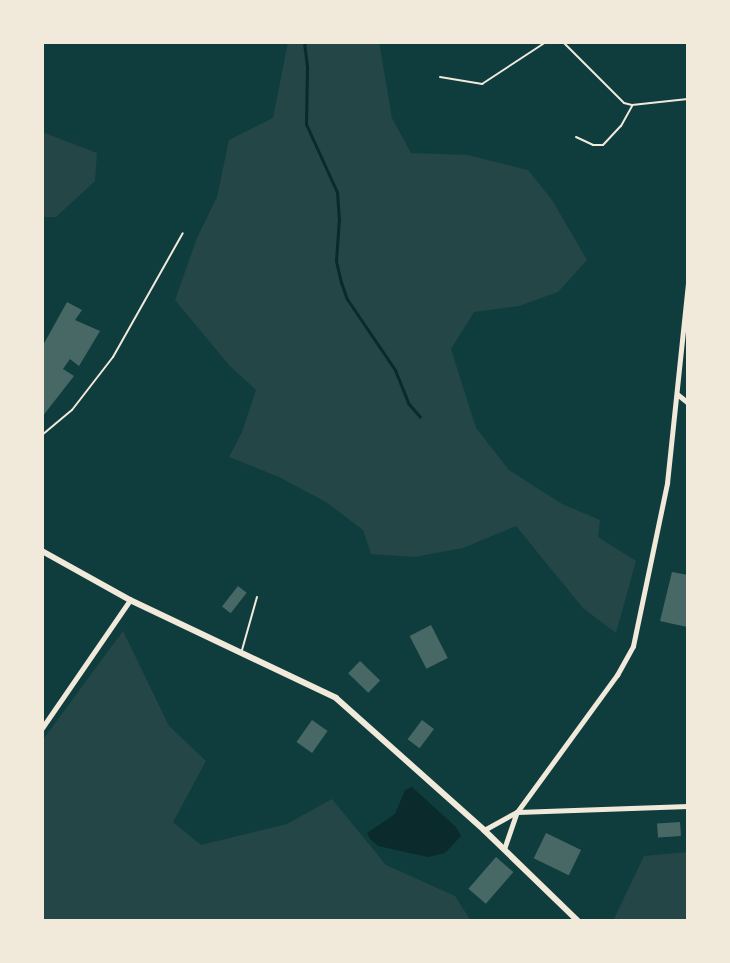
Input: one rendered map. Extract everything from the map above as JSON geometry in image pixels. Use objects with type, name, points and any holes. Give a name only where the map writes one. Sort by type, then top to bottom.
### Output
[{"type":"street","points":[[504,849],[517,812],[617,675],[633,646],[664,502],[688,284]]},
{"type":"street","points":[[677,394],[688,403]]},
{"type":"street","points":[[42,551],[130,600],[336,698],[484,830],[578,921]]},
{"type":"street","points":[[42,728],[130,600]]},
{"type":"street","points":[[484,830],[517,812],[688,806]]},
{"type":"lane","points":[[440,77],[482,84],[546,42]]},
{"type":"lane","points":[[563,42],[616,98],[632,105],[688,99]]},
{"type":"lane","points":[[576,137],[593,145],[603,145],[621,126],[632,105]]},
{"type":"lane","points":[[42,435],[72,410],[113,357],[183,233]]},
{"type":"lane","points":[[241,652],[257,597]]},
{"type":"shaded area","points":[[288,42],[379,42],[392,118],[411,153],[468,155],[528,170],[552,200],[587,260],[558,292],[519,306],[474,312],[451,349],[476,428],[509,470],[562,504],[600,520],[598,537],[636,561],[616,633],[583,608],[516,526],[463,548],[414,557],[371,554],[363,530],[326,502],[279,477],[229,457],[242,432],[256,390],[230,366],[175,300],[197,238],[217,197],[229,140],[273,118]]},
{"type":"shaded area","points":[[42,132],[97,153],[95,181],[56,217],[42,217]]},
{"type":"shaded area","points":[[123,631],[169,726],[206,761],[173,822],[201,845],[287,824],[332,799],[386,865],[455,896],[471,921],[42,921],[42,741]]},
{"type":"shaded area","points":[[412,787],[456,827],[461,836],[445,853],[428,857],[378,846],[367,833],[395,814],[405,790]]},
{"type":"shaded area","points":[[688,852],[688,921],[613,921],[644,856]]},
{"type":"building","points":[[67,302],[82,310],[75,320],[100,331],[79,366],[70,359],[63,369],[74,376],[42,417],[42,347]]},
{"type":"building","points":[[672,572],[688,575],[687,627],[660,621]]},
{"type":"building","points":[[238,586],[247,593],[231,613],[222,606]]},
{"type":"building","points":[[431,625],[448,658],[426,669],[410,636]]},
{"type":"building","points":[[360,661],[380,680],[368,693],[348,673]]},
{"type":"building","points":[[312,720],[328,731],[312,753],[297,742]]},
{"type":"building","points":[[422,720],[434,729],[420,748],[408,739]]},
{"type":"building","points":[[680,822],[681,836],[658,838],[657,824]]},
{"type":"building","points":[[546,833],[581,850],[569,875],[534,858]]},
{"type":"building","points":[[496,857],[513,872],[486,904],[468,889]]},
{"type":"waterway","points":[[304,42],[306,124],[337,192],[336,261],[341,282],[347,299],[395,370],[408,403],[420,417]]}]
